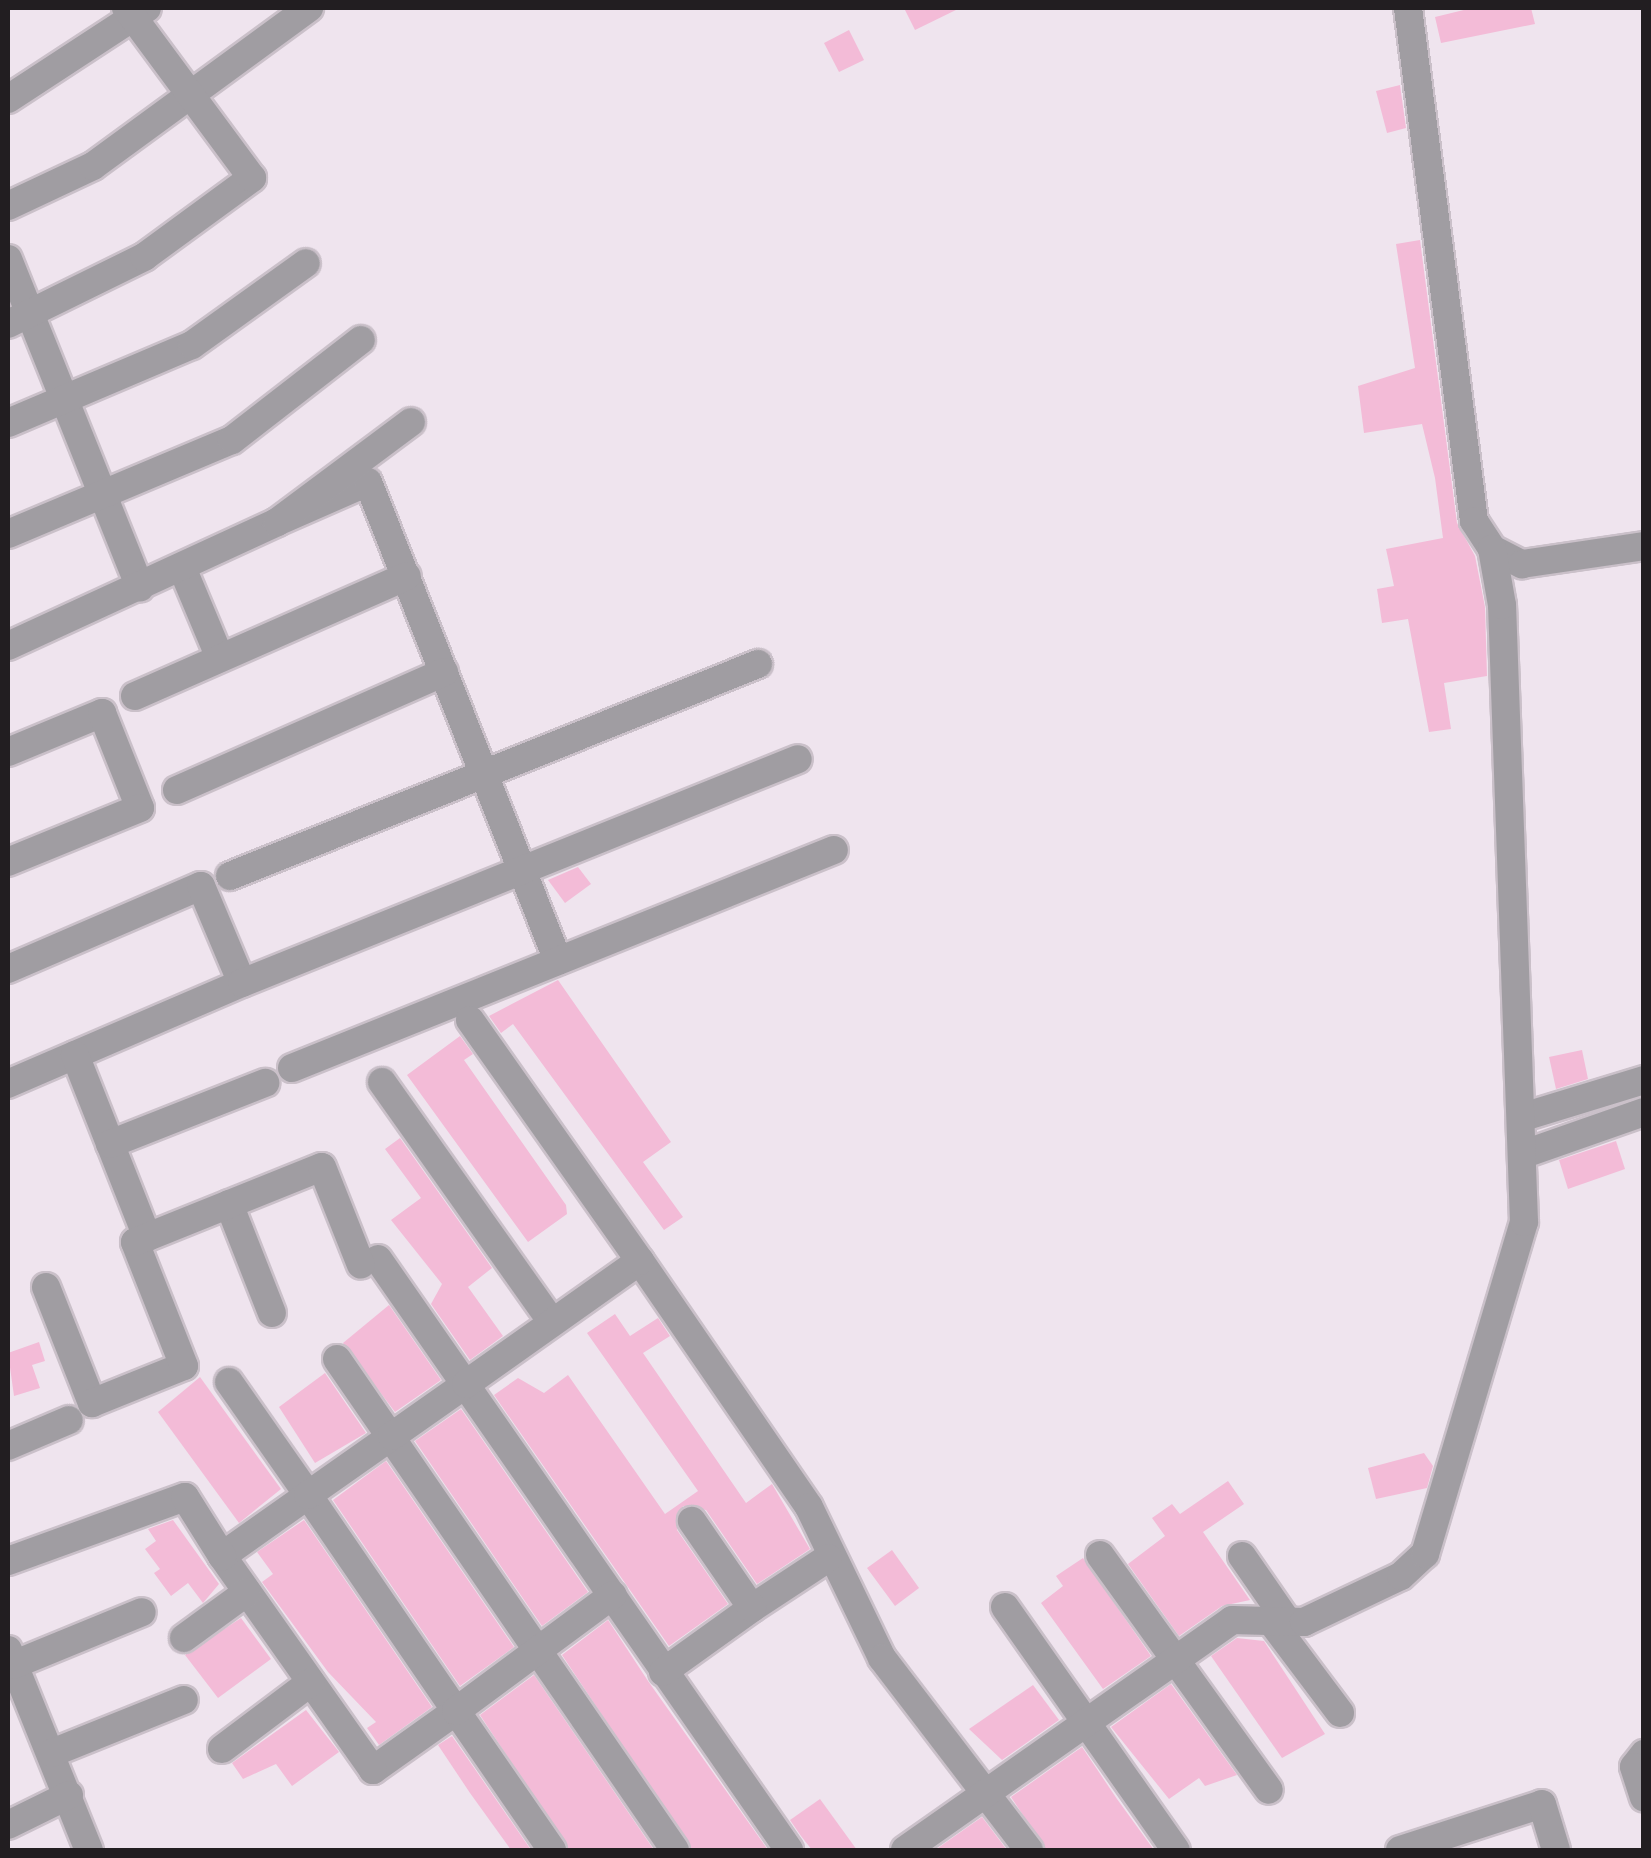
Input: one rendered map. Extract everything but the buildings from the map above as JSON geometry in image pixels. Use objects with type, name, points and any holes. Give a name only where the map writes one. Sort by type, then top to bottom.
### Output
[{"type":"street","points":[[8,206],[93,166],[310,8]]},
{"type":"street","points":[[905,1850],[1084,1720],[1232,1620],[1281,1625],[1400,1576],[1424,1554],[1512,1282],[1527,1153],[1502,606],[1492,548],[1468,504],[1408,8]]},
{"type":"street","points":[[8,100],[135,11],[252,178],[144,257],[20,319]]},
{"type":"street","points":[[8,258],[20,319],[68,397],[140,588]]},
{"type":"street","points":[[8,423],[192,345],[306,263]]},
{"type":"street","points":[[8,534],[232,440],[361,340]]},
{"type":"street","points":[[277,522],[411,422]]},
{"type":"street","points":[[8,646],[183,570],[368,482],[558,961]]},
{"type":"street","points":[[1492,548],[1539,566],[1644,546]]},
{"type":"street","points":[[183,570],[220,658]]},
{"type":"street","points":[[135,696],[407,576]]},
{"type":"street","points":[[230,876],[758,664]]},
{"type":"street","points":[[177,790],[444,672]]},
{"type":"street","points":[[8,752],[102,713],[140,808],[8,862]]},
{"type":"street","points":[[8,1084],[242,983],[798,758]]},
{"type":"street","points":[[292,1068],[834,850]]},
{"type":"street","points":[[8,968],[201,886],[242,983]]},
{"type":"street","points":[[470,1020],[809,1506],[828,1558],[882,1658],[1029,1850]]},
{"type":"street","points":[[75,1056],[147,1237]]},
{"type":"street","points":[[1523,1117],[1644,1080]]},
{"type":"street","points":[[382,1082],[552,1322]]},
{"type":"street","points":[[110,1144],[265,1083]]},
{"type":"street","points":[[1527,1153],[1644,1112]]},
{"type":"street","points":[[46,1287],[92,1403],[184,1366],[135,1242],[322,1168],[370,1262],[466,1384],[789,1850]]},
{"type":"street","points":[[229,1204],[272,1313]]},
{"type":"street","points":[[222,1556],[640,1260]]},
{"type":"street","points":[[337,1359],[675,1850]]},
{"type":"street","points":[[228,1382],[552,1850]]},
{"type":"street","points":[[8,1446],[69,1420]]},
{"type":"street","points":[[8,1560],[185,1497],[373,1770],[614,1595]]},
{"type":"street","points":[[692,1521],[752,1608]]},
{"type":"street","points":[[1100,1554],[1269,1790]]},
{"type":"street","points":[[1242,1556],[1281,1625],[1340,1714]]},
{"type":"street","points":[[663,1672],[828,1558]]},
{"type":"street","points":[[184,1638],[248,1592]]},
{"type":"street","points":[[1005,1606],[1176,1850]]},
{"type":"street","points":[[89,1850],[70,1795],[10,1657],[142,1612]]},
{"type":"street","points":[[222,1749],[311,1682]]},
{"type":"street","points":[[52,1753],[184,1700]]},
{"type":"street","points":[[1644,1754],[1634,1767],[1644,1797]]},
{"type":"street","points":[[8,1825],[70,1795]]},
{"type":"street","points":[[1400,1850],[1542,1804],[1556,1850]]}]
